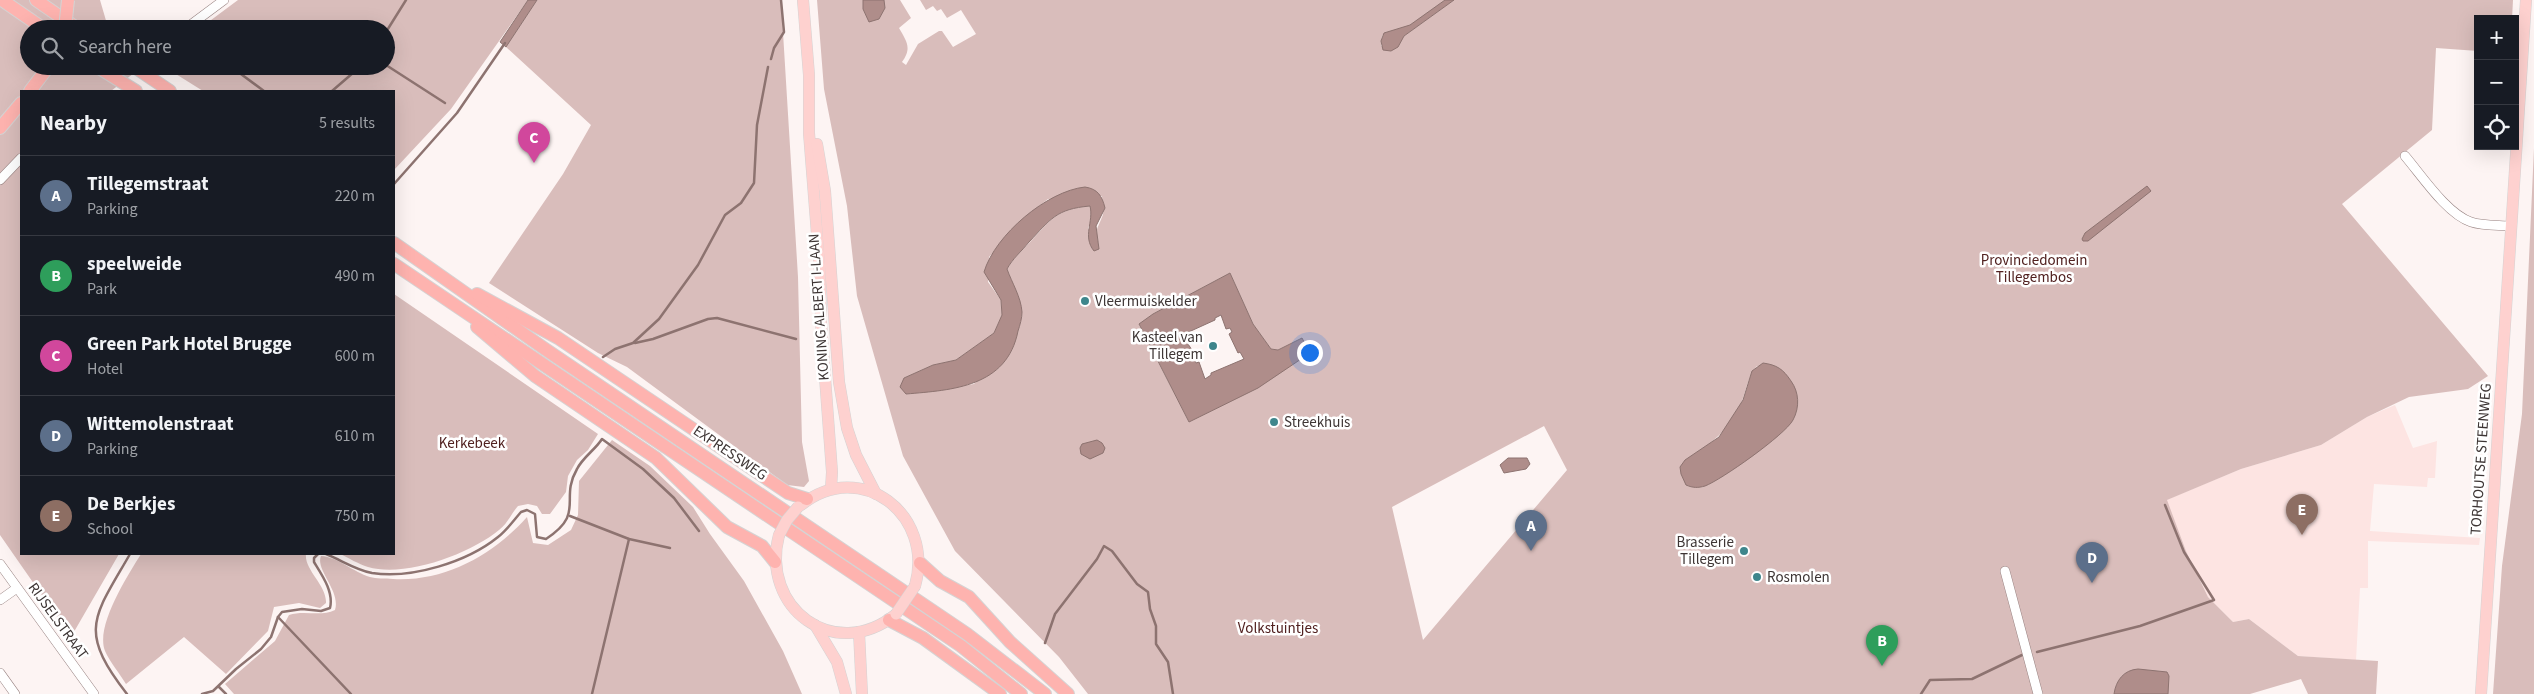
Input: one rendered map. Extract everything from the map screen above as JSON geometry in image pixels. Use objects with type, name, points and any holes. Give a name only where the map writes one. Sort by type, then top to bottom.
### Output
[{"type":"highway","points":[[2,0],[31,20]]},
{"type":"highway","points":[[36,0],[65,20]]},
{"type":"highway","points":[[65,20],[68,0]]},
{"type":"highway","points":[[31,90],[42,75]]},
{"type":"highway","points":[[110,75],[134,90]]},
{"type":"highway","points":[[146,75],[169,90]]},
{"type":"highway","points":[[0,128],[20,103]]},
{"type":"highway","name":"EXPRESSWEG","points":[[395,244],[545,349],[967,634],[1045,694]]},
{"type":"highway","name":"EXPRESSWEG","points":[[395,265],[961,646],[1021,694]]},
{"type":"highway","points":[[446,279],[558,338],[803,503]]},
{"type":"highway","points":[[454,304],[499,348],[535,376],[656,458],[727,527],[762,546],[774,562]]},
{"type":"highway","points":[[920,562],[940,581],[969,597],[1010,642],[1068,694]]},
{"type":"highway","points":[[892,616],[1000,694]]},
{"type":"main road","name":"KONING ALBERT I-LAAN","points":[[802,0],[810,113],[825,192],[839,382],[847,428],[856,455],[876,494]]},
{"type":"main road","name":"TORHOUTSE STEENWEG","points":[[2482,694],[2510,226],[2526,0]]},
{"type":"main road","name":"KONING ALBERT I-LAAN","points":[[810,113],[809,133],[820,272],[821,323],[832,472],[831,490]]},
{"type":"main road","name":"KONING ALBERT I-LAAN","points":[[803,503],[831,490],[846,488],[876,494],[894,506],[908,522],[915,534],[920,562],[915,586],[892,616]]},
{"type":"main road","points":[[803,503],[787,520],[779,534],[774,562],[782,592],[802,617],[815,625],[837,632],[859,632],[892,616]]},
{"type":"main road","points":[[815,625],[836,662],[846,694]]},
{"type":"main road","points":[[859,632],[862,694]]},
{"type":"street","points":[[197,20],[224,0]]},
{"type":"street","points":[[2405,156],[2448,206],[2465,220],[2474,224],[2510,226]]},
{"type":"street","points":[[0,180],[20,159]]},
{"type":"street","name":"RIJSELSTRAAT","points":[[0,564],[94,694]]},
{"type":"street","points":[[2005,571],[2038,694]]},
{"type":"street","points":[[0,600],[17,588]]},
{"type":"street","points":[[0,673],[15,694]]},
{"type":"shaded area","points":[[528,0],[537,0],[506,47],[500,42]]},
{"type":"shaded area","points":[[863,0],[884,0],[885,8],[879,19],[869,22],[863,9]]},
{"type":"shaded area","points":[[1445,0],[1454,0],[1404,36],[1398,47],[1391,51],[1383,50],[1381,41],[1384,33],[1410,25]]},
{"type":"shaded area","points":[[2147,186],[2151,191],[2088,241],[2083,241],[2085,233]]},
{"type":"shaded area","points":[[1085,187],[1093,189],[1099,194],[1105,208],[1096,226],[1099,249],[1094,251],[1089,240],[1090,206],[1079,207],[1055,216],[1014,258],[1007,269],[1020,301],[1022,317],[1012,350],[1002,364],[976,382],[942,390],[906,394],[900,387],[904,378],[933,365],[956,360],[994,333],[1002,315],[1001,300],[984,272],[999,244],[1011,230],[1039,206],[1070,190]]},
{"type":"shaded area","points":[[1230,273],[1253,324],[1271,349],[1278,350],[1302,338],[1310,353],[1258,388],[1189,422],[1139,324],[1153,314]],"holes":[[[1221,315],[1226,329],[1230,328],[1232,332],[1229,334],[1238,353],[1240,352],[1244,359],[1211,373],[1205,379],[1199,362],[1196,363],[1190,351],[1192,350],[1182,335],[1215,320],[1215,318]]]},
{"type":"shaded area","points":[[1763,363],[1779,368],[1794,385],[1798,405],[1793,420],[1788,427],[1766,446],[1713,482],[1702,487],[1686,485],[1680,467],[1685,460],[1719,437],[1743,400],[1752,371]]},
{"type":"shaded area","points":[[2395,405],[2413,448],[2437,441],[2435,478],[2428,478],[2427,487],[2374,484],[2370,531],[2480,538],[2479,545],[2368,541],[2368,588],[2360,588],[2356,660],[2298,656],[2249,619],[2233,622],[2208,597],[2186,551],[2166,500],[2241,469],[2321,445],[2367,417]]},
{"type":"shaded area","points":[[1097,440],[1105,448],[1103,453],[1090,459],[1081,454],[1080,448],[1082,444]]},
{"type":"shaded area","points":[[1508,458],[1527,458],[1530,464],[1526,469],[1504,473],[1500,465]]},
{"type":"shaded area","points":[[2138,669],[2167,672],[2169,676],[2168,694],[2114,694],[2119,680],[2129,671]]},
{"type":"green space","points":[[0,0],[100,0],[106,20],[20,20],[20,75],[131,75],[112,90],[20,90],[20,555],[118,555],[71,637],[0,535]]},
{"type":"green space","points":[[238,0],[528,0],[451,109],[395,169],[395,90],[201,90],[177,75],[395,75],[395,20],[211,20]]},
{"type":"green space","points":[[537,0],[781,0],[798,277],[802,442],[809,481],[804,487],[787,485],[627,367],[598,353],[489,283],[563,174],[591,125],[506,47]]},
{"type":"green space","name":"Provinciedomein Tillegembos","points":[[817,0],[900,0],[911,18],[899,28],[908,49],[902,62],[906,65],[918,44],[939,31],[942,31],[953,47],[976,34],[961,10],[947,18],[941,9],[937,11],[933,6],[926,10],[920,0],[1445,0],[1410,26],[1390,31],[1382,36],[1381,46],[1400,42],[1404,36],[1454,0],[2513,0],[2512,15],[2474,15],[2474,51],[2436,48],[2432,130],[2342,204],[2488,376],[2468,389],[2409,397],[2367,417],[2321,445],[2241,469],[2167,500],[2186,551],[2208,597],[2233,622],[2249,619],[2298,656],[2378,661],[2376,694],[2308,694],[2301,679],[2250,694],[1088,694],[1059,657],[955,551],[903,456],[857,296],[847,206],[824,89]],"holes":[[[1102,196],[1103,215],[1096,233],[1099,245],[1088,228],[1092,219],[1091,206],[1079,207],[1062,213],[1050,221],[1017,255],[1007,269],[1022,314],[1019,327],[974,384],[906,394],[904,378],[933,365],[956,360],[994,333],[1002,315],[1001,300],[988,282],[989,257],[1028,215],[1048,199]],[[1230,273],[1253,324],[1271,349],[1278,350],[1302,338],[1189,422],[1139,325],[1153,314]],[[1757,366],[1798,398],[1793,420],[1693,455],[1716,438],[1735,416],[1748,381]],[[1544,426],[1567,470],[1423,640],[1392,507]]]},
{"type":"green space","points":[[2534,148],[2534,694],[2493,694],[2502,566],[2522,414]]},
{"type":"green space","name":"Kerkebeek","points":[[395,295],[598,434],[588,450],[577,460],[568,476],[566,492],[550,514],[542,514],[537,506],[528,504],[518,506],[502,527],[487,539],[455,555],[436,562],[400,569],[383,570],[364,566],[342,555],[395,555]]},
{"type":"green space","points":[[612,440],[650,466],[693,507],[744,581],[783,651],[802,694],[234,694],[225,684],[275,641],[289,615],[324,613],[335,610],[336,603],[332,588],[320,562],[321,556],[333,559],[372,578],[412,579],[431,576],[449,571],[483,554],[514,531],[527,517],[533,543],[548,545],[571,530],[578,515],[579,481]]},
{"type":"green space","points":[[140,555],[306,555],[308,566],[323,590],[326,603],[320,608],[299,603],[274,607],[268,631],[226,674],[184,637],[126,684],[107,655],[103,641],[105,628],[114,601]]},
{"type":"waterway","points":[[394,20],[406,0]]},
{"type":"waterway","points":[[771,59],[774,48],[784,32],[781,0]]},
{"type":"waterway","name":"Kerkebeek","points":[[395,183],[457,113],[505,43]]},
{"type":"waterway","points":[[603,357],[615,349],[633,343],[659,319],[698,265],[725,215],[741,203],[754,183],[757,125],[768,67]]},
{"type":"waterway","points":[[395,71],[445,103]]},
{"type":"waterway","points":[[242,75],[263,90]]},
{"type":"waterway","points":[[333,90],[351,75]]},
{"type":"waterway","points":[[635,343],[653,339],[708,319],[717,318],[796,339]]},
{"type":"waterway","points":[[328,555],[366,572],[388,574],[421,571],[455,561],[485,546],[501,534],[521,512],[527,510],[535,514],[537,537],[546,539],[558,530],[569,514],[572,480],[577,469],[602,439],[643,469],[674,498],[699,531]]},
{"type":"waterway","points":[[2037,652],[2140,626],[2214,600],[2184,552],[2165,505]]},
{"type":"waterway","points":[[570,516],[629,539],[670,548]]},
{"type":"waterway","points":[[592,694],[629,539]]},
{"type":"waterway","points":[[1045,643],[1055,614],[1097,559],[1104,546],[1112,551],[1137,584],[1148,592],[1150,609],[1156,626],[1156,644],[1168,662],[1173,694]]},
{"type":"waterway","name":"Kerkebeek","points":[[127,694],[101,654],[96,638],[96,624],[107,593],[129,555]]},
{"type":"waterway","points":[[202,694],[213,691],[261,649],[271,637],[278,617],[282,612],[302,609],[321,611],[330,608],[329,590],[314,562],[314,558],[317,555]]},
{"type":"waterway","points":[[278,617],[351,694]]},
{"type":"waterway","points":[[1921,694],[1930,680],[1972,679],[2022,655]]},
{"type":"waterway","points":[[219,687],[226,694]]},
{"type":"place","name":"Green Park Hotel Brugge","points":[[534,163]]},
{"type":"place","name":"Vleermuiskelder","points":[[1085,301]]},
{"type":"place","name":"Kasteel van Tillegem","points":[[1213,346]]},
{"type":"place","name":"Streekhuis","points":[[1274,422]]},
{"type":"place","name":"De Berkjes","points":[[2302,535]]},
{"type":"place","name":"Tillegemstraat","points":[[1531,551]]},
{"type":"place","name":"Brasserie Tillegem","points":[[1744,551]]},
{"type":"place","name":"Rosmolen","points":[[1757,577]]},
{"type":"place","name":"Wittemolenstraat","points":[[2092,583]]},
{"type":"place","name":"speelweide","points":[[1882,666]]},
{"type":"park label","name":"Volkstuintjes","points":[[1278,628]]}]
